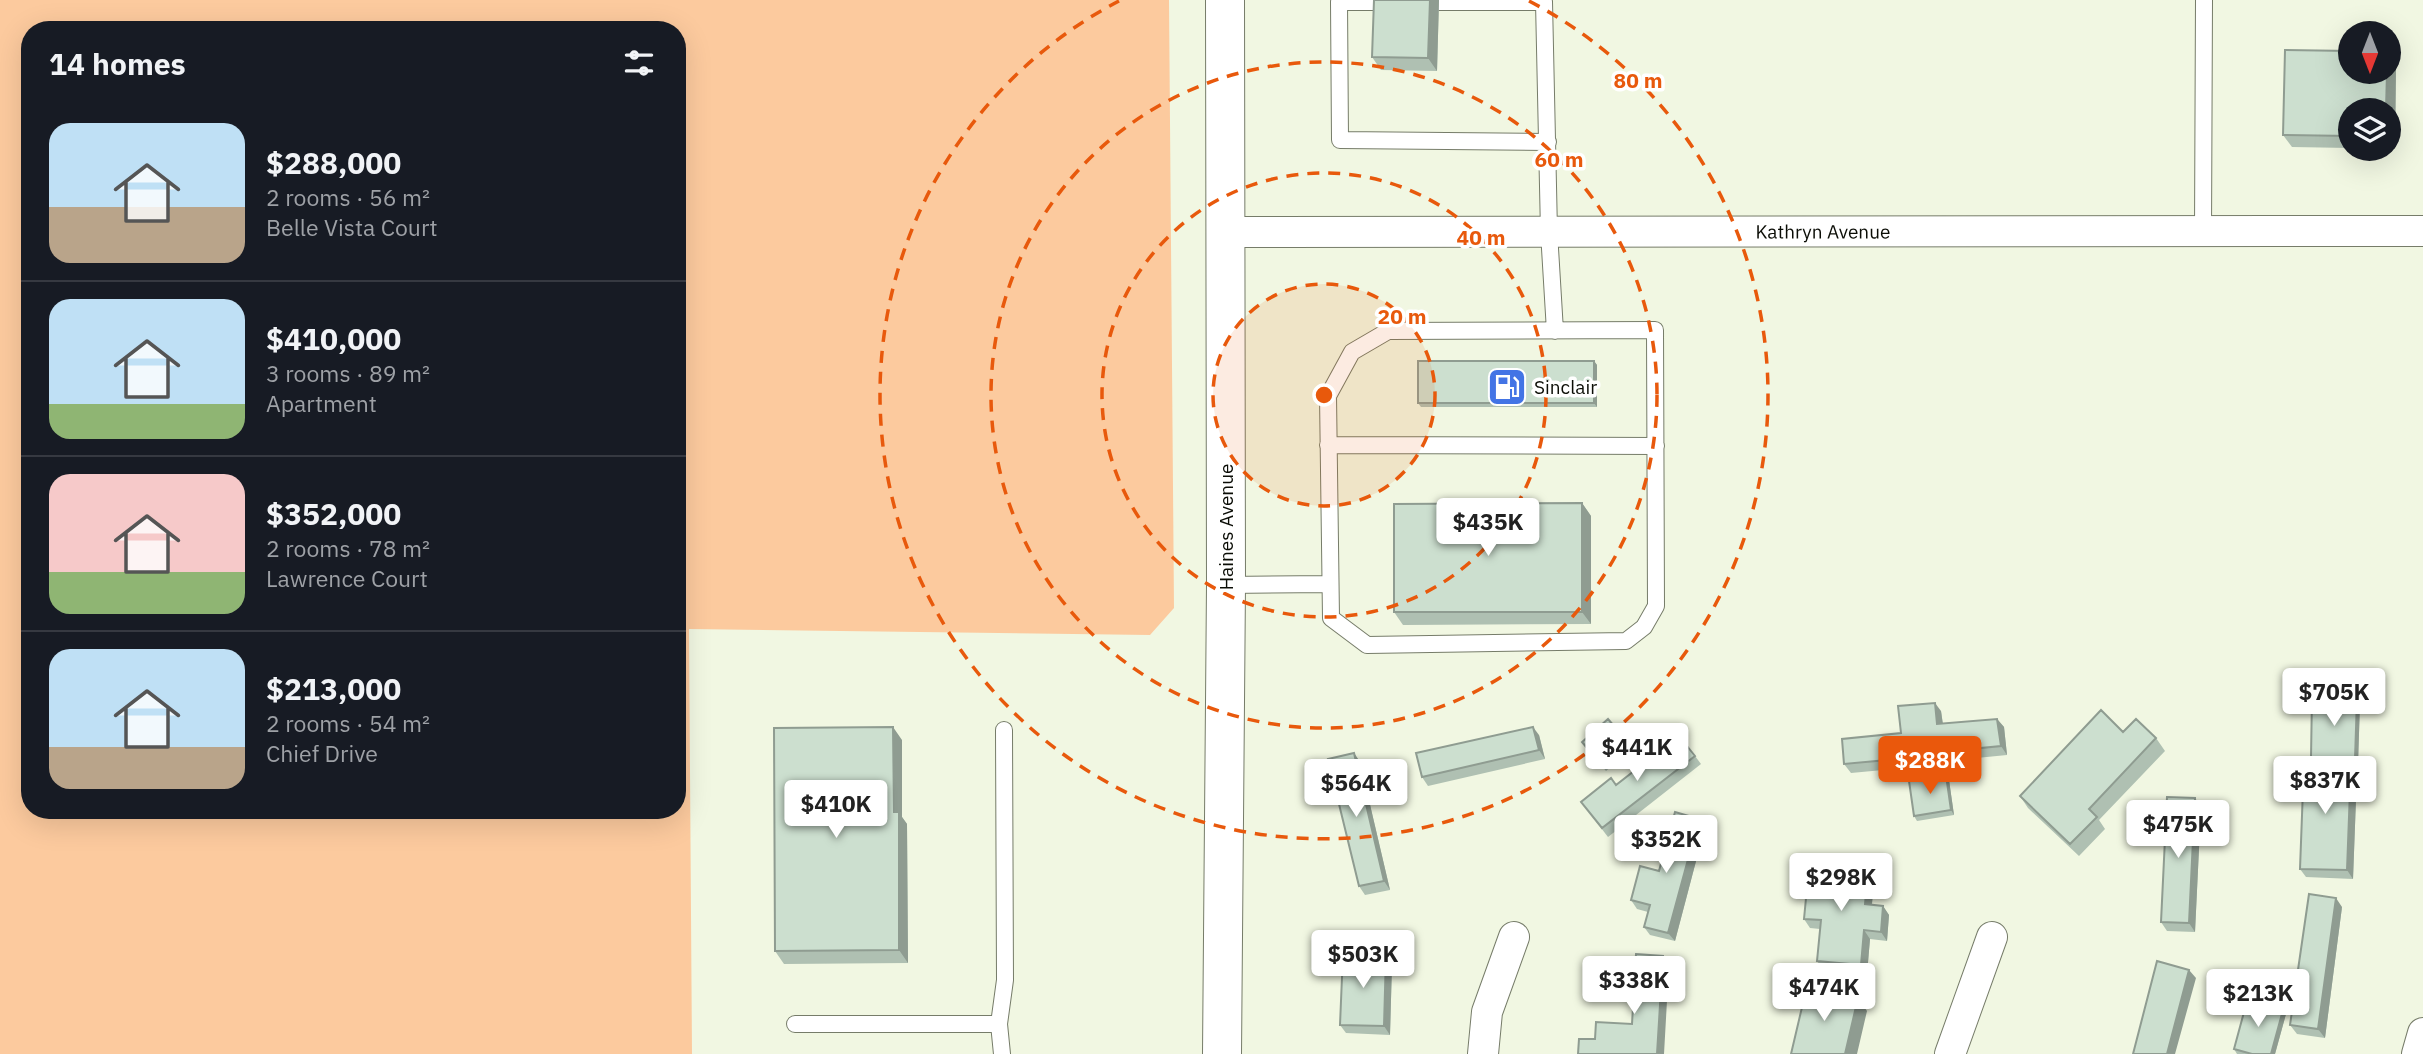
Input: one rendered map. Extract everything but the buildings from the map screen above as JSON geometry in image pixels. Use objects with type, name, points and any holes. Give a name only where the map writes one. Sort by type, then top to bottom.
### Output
[{"type":"main road","name":"Haines Avenue","points":[[1222,1054],[1226,585],[1225,0]]},
{"type":"street","name":"Kathryn Avenue","points":[[1225,232],[2423,231]]},
{"type":"street","points":[[1483,1054],[1487,1012],[1514,937]]},
{"type":"street","points":[[1950,1054],[1993,937]]},
{"type":"street","points":[[2417,1054],[2423,1032]]},
{"type":"lane","points":[[2203,231],[2204,0]]},
{"type":"lane","points":[[1383,2],[1339,2],[1340,140],[1548,142]]},
{"type":"lane","points":[[1439,2],[1544,2],[1549,232],[1555,331]]},
{"type":"lane","points":[[1655,330],[1656,606],[1644,627],[1626,641],[1367,645],[1331,618],[1328,396],[1352,352],[1388,331],[1555,331],[1655,330]]},
{"type":"lane","points":[[1328,445],[1656,446]]},
{"type":"lane","points":[[1226,585],[1330,584]]},
{"type":"lane","points":[[1002,1054],[999,1024],[1005,980],[1004,730]]},
{"type":"lane","points":[[795,1024],[999,1024]]},
{"type":"shaded area","points":[[0,0],[1169,0],[1174,608],[1150,635],[689,629],[692,1054],[0,1054]]},
{"type":"place","name":"Sinclair","points":[[1507,387]]}]
